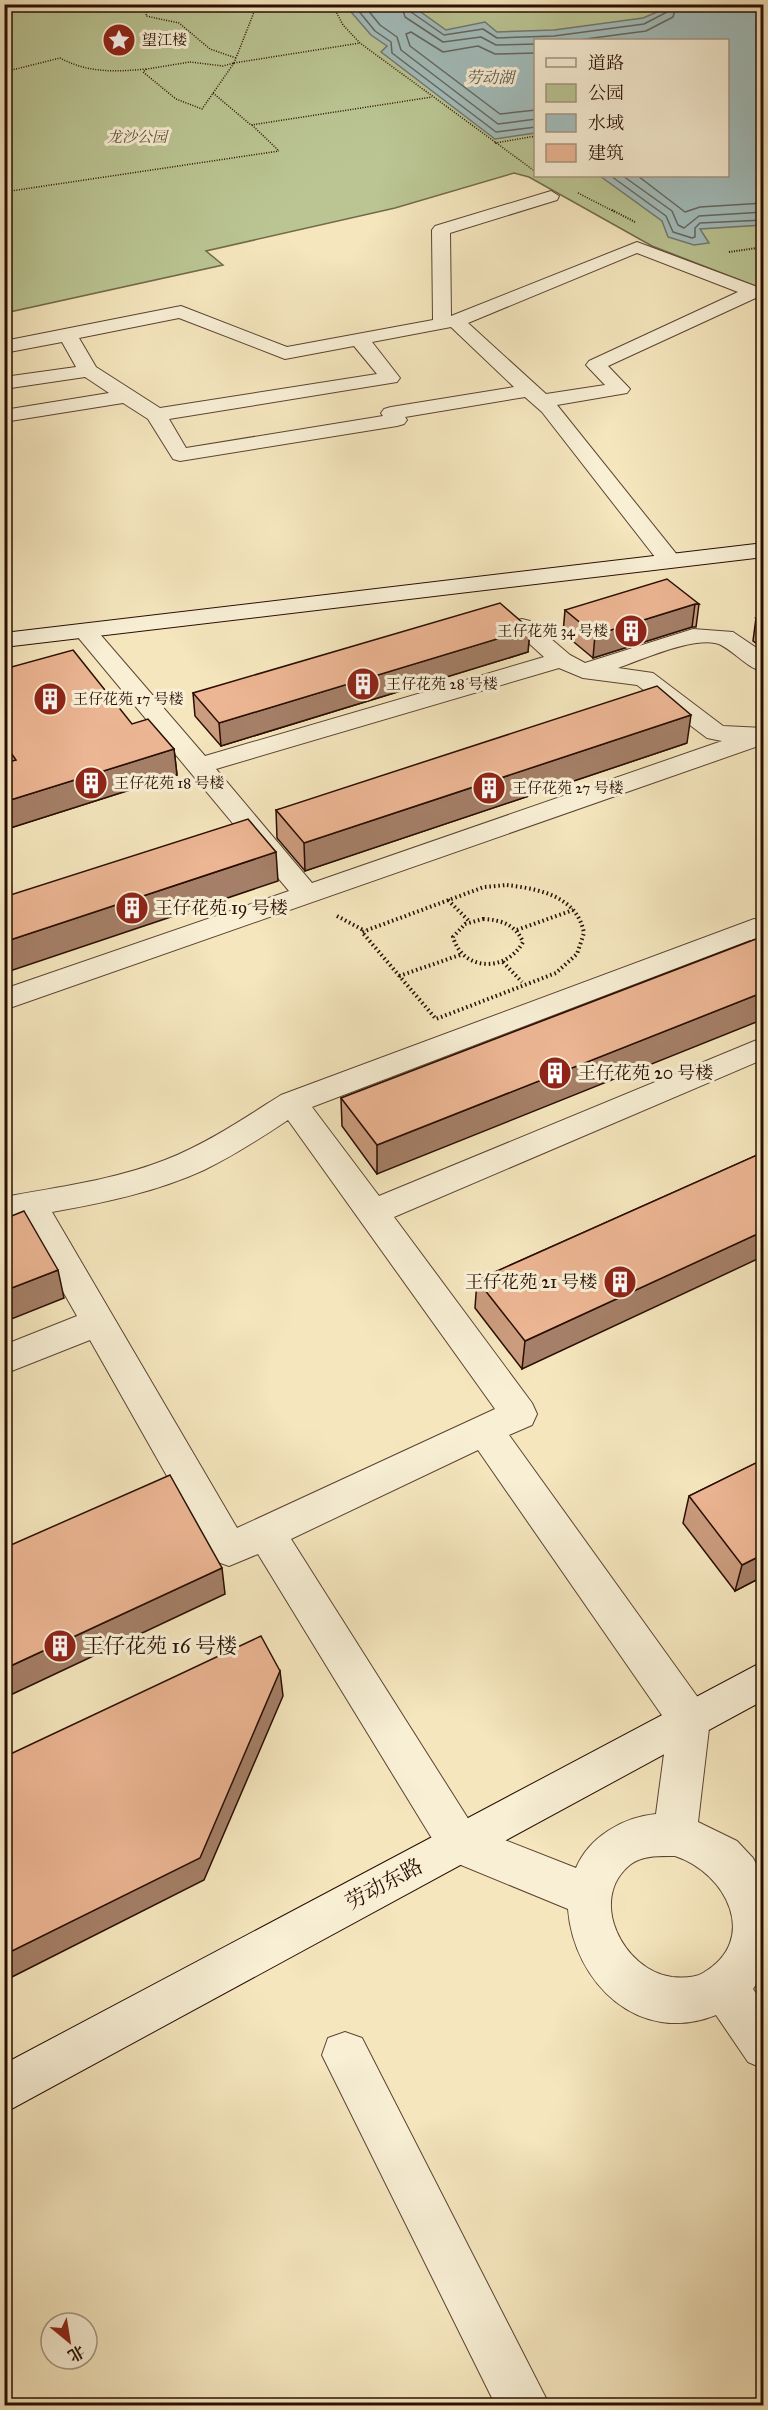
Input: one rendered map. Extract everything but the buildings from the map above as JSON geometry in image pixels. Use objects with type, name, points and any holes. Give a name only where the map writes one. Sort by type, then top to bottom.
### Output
[{"type":"street","points":[[551,196],[441,230],[448,322],[535,396],[670,561]]},
{"type":"street","points":[[4,347],[181,312],[285,353],[448,322],[637,247],[754,292],[596,365],[620,389],[535,396],[391,413],[397,420],[180,455],[156,415],[88,371],[68,335]]},
{"type":"street","points":[[156,415],[390,378],[358,339]]},
{"type":"street","points":[[4,383],[88,371]]},
{"type":"street","points":[[4,416],[127,396]]},
{"type":"street","points":[[4,640],[764,550]]},
{"type":"street","points":[[522,626],[561,660],[583,671],[644,678],[716,733],[763,736]]},
{"type":"street","points":[[85,631],[307,894]]},
{"type":"street","points":[[583,671],[693,636],[725,638],[764,665]]},
{"type":"street","points":[[200,766],[561,660]]},
{"type":"street","points":[[4,1000],[763,736]]},
{"type":"street","points":[[292,1102],[519,1414],[229,1549],[98,1322],[17,1206],[107,1189],[176,1169],[240,1136],[292,1102],[754,928],[764,937]]},
{"type":"street","points":[[373,1212],[764,1047]]},
{"type":"street","points":[[4,1360],[98,1322]]},
{"type":"street","points":[[485,1430],[689,1720],[675,1835]]},
{"type":"street","points":[[266,1533],[459,1843],[589,1895]]},
{"type":"street","name":"劳动东路","points":[[4,2090],[764,1679]]},
{"type":"street","points":[[675,1835],[703,1844],[727,1861],[744,1884],[754,1912],[754,1941],[743,1967],[724,1987],[701,1999],[674,2001],[647,1995],[623,1981],[604,1960],[591,1936],[587,1909],[589,1895],[603,1862],[622,1845],[647,1836],[675,1835]]},
{"type":"street","points":[[724,1987],[764,2046]]},
{"type":"street","points":[[345,2055],[524,2406]]},
{"type":"path","points":[[142,4],[147,8],[146,15],[179,23],[210,49],[236,58]]},
{"type":"path","points":[[332,4],[343,25],[360,43],[534,171]]},
{"type":"path","points":[[147,69],[143,72],[176,99],[202,109],[234,63],[256,7]]},
{"type":"path","points":[[4,72],[60,58],[75,66],[110,73],[190,62],[222,66],[360,43]]},
{"type":"path","points":[[4,192],[279,151],[213,93]]},
{"type":"path","points":[[251,125],[432,97]]},
{"type":"path","points":[[494,143],[534,136]]},
{"type":"path","points":[[4,186],[10,192]]},
{"type":"path","points":[[507,885],[530,887],[551,894],[573,910],[580,918],[585,934],[583,949],[573,963],[556,974],[436,1019],[362,932],[484,887],[507,885]]},
{"type":"path","points":[[448,900],[470,922]]},
{"type":"path","points":[[517,930],[573,910]]},
{"type":"path","points":[[495,920],[506,922],[517,930],[523,942],[521,949],[506,961],[484,964],[473,962],[461,954],[454,945],[453,937],[457,931],[470,922],[495,920]]},
{"type":"path","points":[[399,976],[461,954]]},
{"type":"green space","name":"龙沙公园","points":[[4,5],[763,5],[763,289],[652,246],[529,177],[514,173],[395,208],[206,251],[223,265],[5,313]]},
{"type":"water","name":"劳动湖","points":[[345,5],[411,5],[446,30],[485,22],[497,32],[554,30],[643,18],[674,5],[763,5],[763,225],[700,229],[709,243],[694,245],[668,237],[662,221],[601,177],[729,177],[729,39],[534,39],[534,133],[495,139],[381,52],[387,46],[371,35]]},
{"type":"place","name":"望江楼","points":[[119,40]]},
{"type":"place","name":"王仔花苑 34 号楼","points":[[631,631]]},
{"type":"place","name":"王仔花苑 28 号楼","points":[[363,684]]},
{"type":"place","name":"王仔花苑 17 号楼","points":[[50,699]]},
{"type":"place","name":"王仔花苑 18 号楼","points":[[91,783]]},
{"type":"place","name":"王仔花苑 27 号楼","points":[[489,788]]},
{"type":"place","name":"王仔花苑 19 号楼","points":[[132,908]]},
{"type":"place","name":"王仔花苑 20 号楼","points":[[555,1073]]},
{"type":"place","name":"王仔花苑 21 号楼","points":[[620,1282]]},
{"type":"place","name":"王仔花苑 16 号楼","points":[[60,1646]]}]
